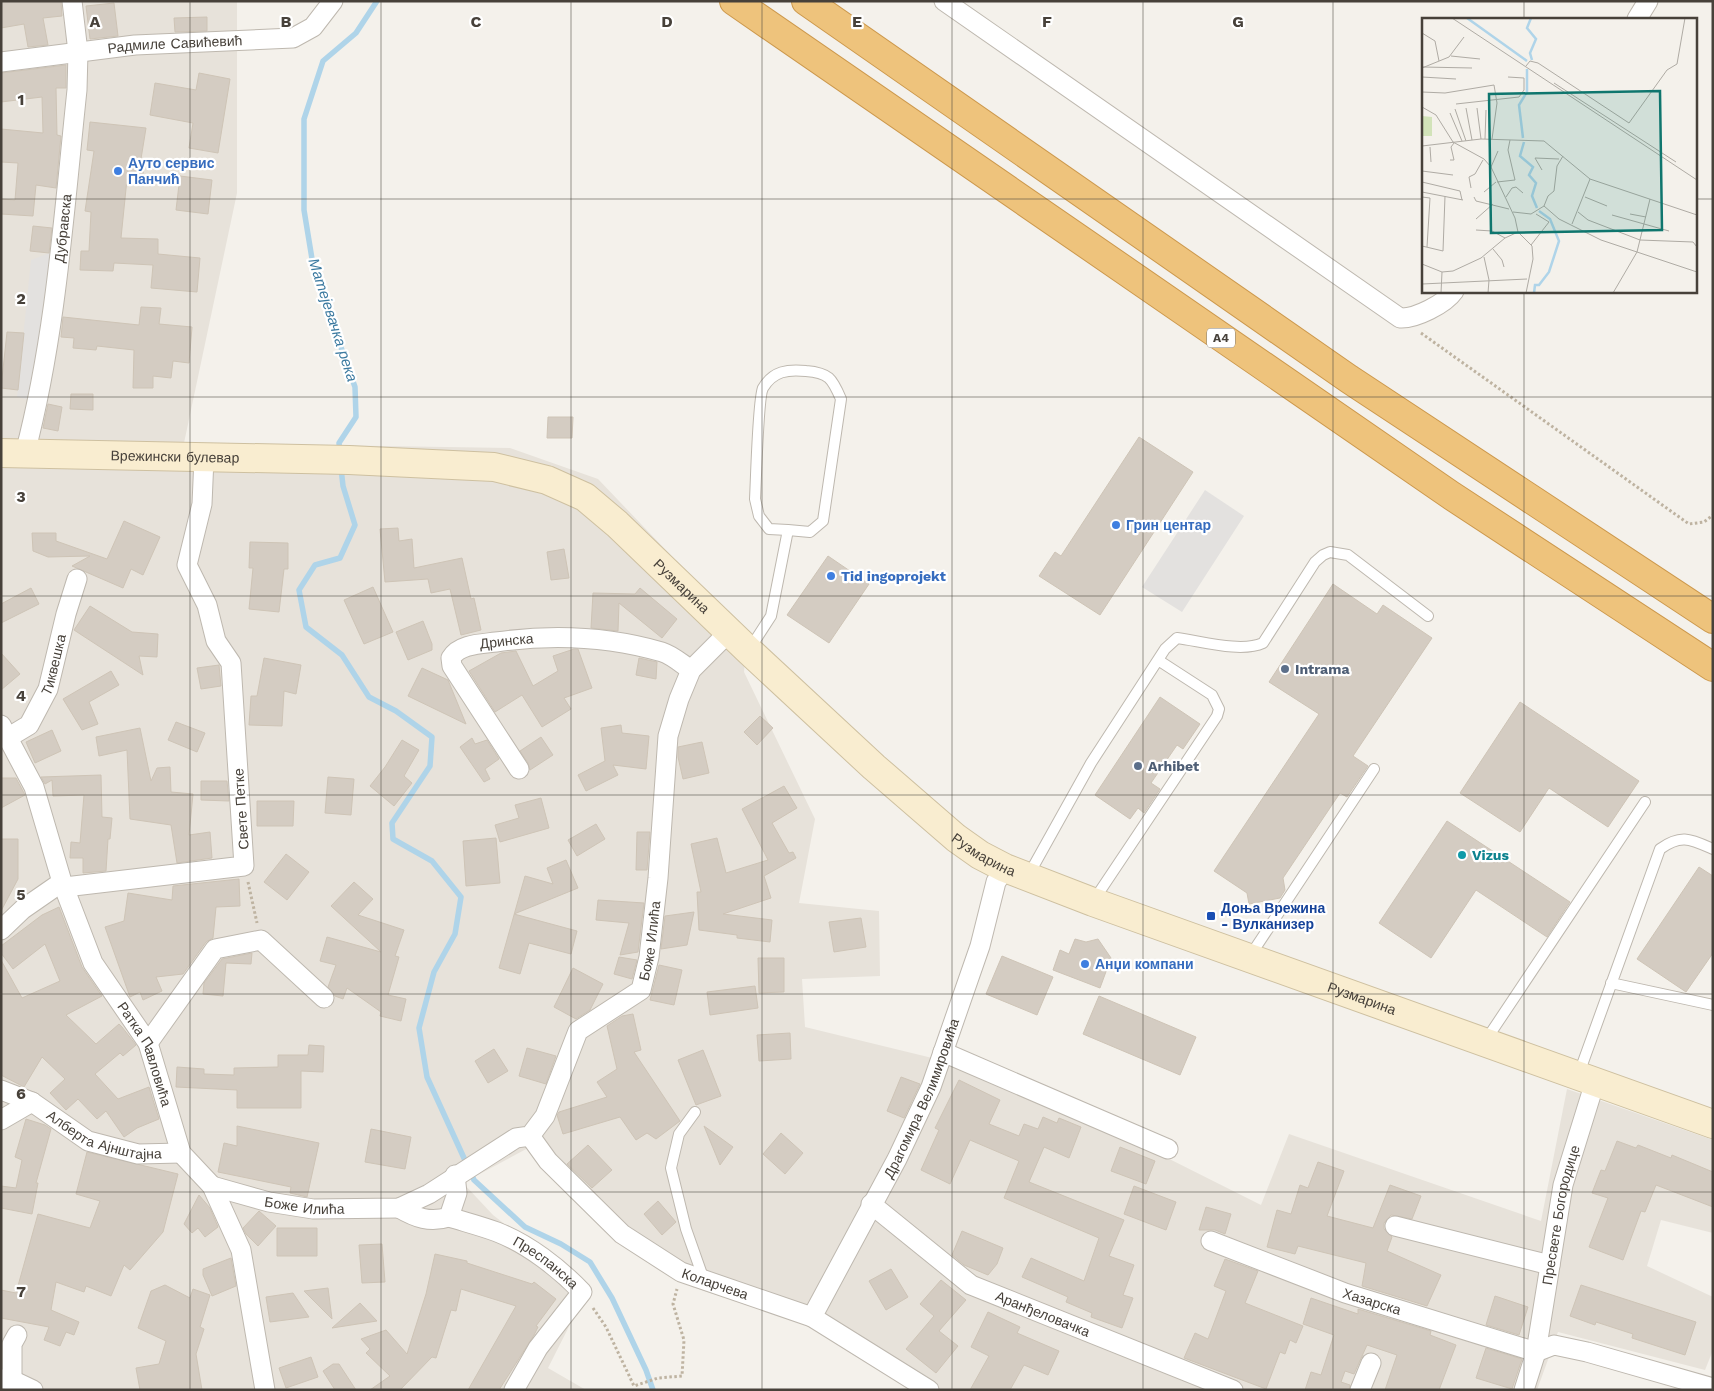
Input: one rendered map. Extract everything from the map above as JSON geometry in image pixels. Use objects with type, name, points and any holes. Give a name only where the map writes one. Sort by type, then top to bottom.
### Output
[{"type":"highway","name":"A4","points":[[734,1],[1436,485],[1713,667]]},
{"type":"highway","points":[[806,1],[1350,379],[1713,619]]},
{"type":"main road","name":"Врежински булевар","points":[[13,453],[339,460]]},
{"type":"main road","name":"Рузмарина","points":[[339,460],[494,467],[547,480],[585,497],[617,524],[739,641],[934,820],[980,855],[1016,872],[1093,902],[1713,1124]]},
{"type":"street","name":"Дубравска","points":[[13,453],[38,403],[50,337],[77,90],[78,52],[72,1]]},
{"type":"street","name":"Радмиле Савићевић","points":[[1,62],[177,42],[223,39],[281,40],[293,38],[312,27],[332,1]]},
{"type":"street","points":[[944,1],[1400,318],[1411,316],[1442,301],[1453,292]]},
{"type":"street","points":[[1638,18],[1648,1]]},
{"type":"street","name":"Свете Петке","points":[[63,884],[244,866],[231,663],[216,640],[207,604],[187,565],[202,504],[204,458]]},
{"type":"street","name":"Тиквешка","points":[[5,731],[29,726],[48,689],[66,614],[78,579]]},
{"type":"street","name":"Дринска","points":[[519,769],[452,666],[451,658],[456,651],[476,644],[536,636],[576,637],[624,642],[665,653],[691,670]]},
{"type":"street","name":"Боже Илића","points":[[212,1186],[269,1202],[313,1209],[399,1208],[429,1194],[492,1151],[516,1138],[530,1136],[548,1109],[578,1031],[641,990],[649,957],[658,878],[668,736],[679,698],[691,670],[739,641]]},
{"type":"street","name":"Ратка Павловића","points":[[5,731],[34,787],[63,884],[93,963],[148,1043],[181,1153],[212,1186],[241,1250],[265,1390]]},
{"type":"street","name":"Драгомира Велимировића","points":[[812,1317],[871,1204],[897,1159],[931,1087],[980,946],[996,882],[1016,872]]},
{"type":"street","points":[[1,930],[23,909],[63,884]]},
{"type":"street","points":[[148,1043],[215,949],[261,940],[324,998]]},
{"type":"street","points":[[943,1052],[1168,1148]]},
{"type":"street","name":"Пресвете Богородице","points":[[1524,1390],[1536,1352],[1563,1185],[1587,1079]]},
{"type":"street","name":"Алберта Ајнштајна","points":[[1,1090],[32,1102],[88,1141],[138,1154],[181,1153]]},
{"type":"street","points":[[1,1120],[32,1102]]},
{"type":"street","name":"Коларчева","points":[[530,1136],[548,1161],[622,1234],[681,1272],[812,1317],[929,1390]]},
{"type":"street","points":[[449,1217],[457,1193],[455,1175]]},
{"type":"street","name":"Аранђеловачка","points":[[871,1204],[971,1285],[1233,1390]]},
{"type":"street","name":"Боже Илића","points":[[399,1208],[415,1217],[436,1221],[449,1217]]},
{"type":"street","name":"Преспанска","points":[[449,1217],[498,1232],[559,1270],[582,1292],[538,1348],[514,1390]]},
{"type":"street","points":[[1396,1226],[1550,1265]]},
{"type":"street","name":"Хазарска","points":[[1211,1241],[1345,1292],[1536,1352]]},
{"type":"street","points":[[17,1335],[12,1344],[7,1379],[33,1390]]},
{"type":"street","points":[[1536,1352],[1554,1345],[1587,1352],[1713,1388]]},
{"type":"street","points":[[1360,1390],[1371,1363]]},
{"type":"lane","points":[[794,369],[823,373],[834,382],[841,399],[823,521],[810,532],[788,530],[769,529],[759,516],[755,499],[762,390],[779,372],[794,369]]},
{"type":"lane","points":[[739,641],[770,616],[788,530]]},
{"type":"lane","points":[[1016,872],[1091,763],[1158,660],[1177,638],[1246,648],[1253,648],[1262,644],[1315,562],[1330,552],[1348,555],[1428,616]]},
{"type":"lane","points":[[1093,902],[1217,716],[1219,709],[1212,695],[1158,660]]},
{"type":"lane","points":[[1249,958],[1374,770]]},
{"type":"lane","points":[[1484,1042],[1645,802]]},
{"type":"lane","points":[[1587,1079],[1611,984],[1660,849],[1673,840],[1690,839],[1713,849]]},
{"type":"lane","points":[[1611,984],[1713,1005]]},
{"type":"lane","points":[[695,1112],[678,1134],[671,1168],[686,1229],[704,1280]]},
{"type":"path","points":[[1400,318],[1689,524],[1704,522],[1713,515]]},
{"type":"path","points":[[244,866],[261,940]]},
{"type":"path","points":[[582,1292],[606,1327],[634,1386],[658,1378],[682,1376],[684,1340],[673,1304],[681,1272]]},
{"type":"shaded area","points":[[1,1],[237,1],[237,193],[184,443],[510,448],[598,479],[747,635],[744,672],[815,819],[799,903],[879,911],[880,976],[802,979],[805,1027],[1002,1075],[1261,1205],[1289,1134],[1541,1221],[1567,1089],[1713,1140],[1713,1233],[1661,1220],[1647,1266],[1713,1297],[1713,1350],[1705,1370],[1558,1332],[1537,1390],[917,1390],[803,1323],[692,1287],[634,1252],[569,1197],[530,1147],[463,1183],[493,1215],[588,1289],[548,1368],[586,1390],[1,1390]]},
{"type":"shaded area","points":[[52,252],[32,400],[17,397],[31,260]]},
{"type":"shaded area","points":[[1205,490],[1244,516],[1182,612],[1142,587]]},
{"type":"building","points":[[1,1],[61,1],[62,16],[43,18],[48,45],[28,47],[24,24],[1,28]]},
{"type":"building","points":[[114,3],[118,36],[90,39],[86,6]]},
{"type":"building","points":[[207,17],[207,31],[175,32],[174,18]]},
{"type":"building","points":[[66,65],[66,88],[56,88],[57,135],[61,136],[56,188],[36,185],[33,216],[1,214],[1,199],[15,200],[18,163],[1,162],[1,129],[43,133],[42,97],[1,102],[1,73]]},
{"type":"building","points":[[199,73],[230,79],[218,153],[189,148],[193,123],[150,115],[155,83],[196,90]]},
{"type":"building","points":[[90,122],[146,128],[140,165],[144,166],[142,181],[127,179],[121,238],[158,239],[158,254],[200,258],[197,292],[151,288],[153,265],[114,263],[113,271],[80,270],[81,251],[89,251],[91,212],[85,211],[94,151],[87,150]]},
{"type":"building","points":[[180,176],[212,180],[208,214],[176,210]]},
{"type":"building","points":[[33,226],[52,228],[49,253],[30,251]]},
{"type":"building","points":[[141,307],[161,308],[159,324],[192,327],[189,363],[173,361],[171,378],[153,376],[153,388],[133,388],[134,350],[97,346],[96,350],[73,348],[74,338],[61,337],[63,317],[139,325]]},
{"type":"building","points":[[7,332],[24,333],[18,390],[1,388]]},
{"type":"building","points":[[71,394],[93,394],[93,410],[70,409]]},
{"type":"building","points":[[48,404],[62,407],[58,431],[43,428]]},
{"type":"building","points":[[548,417],[573,417],[572,438],[547,438]]},
{"type":"building","points":[[1139,437],[1193,472],[1100,615],[1039,576],[1055,552],[1061,556]]},
{"type":"building","points":[[124,521],[160,537],[143,575],[131,569],[123,588],[72,566],[90,556],[48,557],[33,551],[32,533],[56,533],[56,541],[107,559]]},
{"type":"building","points":[[398,528],[399,541],[412,539],[414,568],[462,558],[471,599],[474,598],[481,630],[461,635],[450,589],[431,593],[428,579],[385,582],[380,529]]},
{"type":"building","points":[[250,542],[288,543],[288,569],[284,569],[279,612],[249,609],[253,568],[249,568]]},
{"type":"building","points":[[564,549],[569,578],[551,580],[547,552]]},
{"type":"building","points":[[828,556],[869,584],[829,643],[787,615]]},
{"type":"building","points":[[1333,584],[1377,614],[1383,605],[1432,638],[1353,756],[1368,766],[1347,797],[1340,793],[1283,878],[1285,890],[1280,898],[1249,904],[1247,893],[1214,871],[1319,714],[1269,682]]},
{"type":"building","points":[[373,587],[393,632],[364,644],[344,600]]},
{"type":"building","points":[[31,588],[39,604],[1,623],[1,604]]},
{"type":"building","points":[[640,588],[677,619],[662,638],[619,603],[618,631],[591,628],[593,593],[635,594]]},
{"type":"building","points":[[90,606],[132,632],[158,634],[157,657],[139,656],[143,675],[74,630]]},
{"type":"building","points":[[423,621],[432,644],[432,650],[408,660],[396,632]]},
{"type":"building","points":[[578,649],[592,688],[564,698],[571,709],[542,727],[522,695],[495,712],[469,671],[501,653],[516,651],[533,686],[558,671],[553,656]]},
{"type":"building","points":[[1,653],[20,674],[1,690]]},
{"type":"building","points":[[264,658],[301,665],[296,694],[284,691],[282,726],[249,725],[251,696],[257,696]]},
{"type":"building","points":[[639,658],[657,662],[656,679],[636,675]]},
{"type":"building","points":[[219,665],[221,686],[201,689],[197,668]]},
{"type":"building","points":[[422,668],[448,680],[466,724],[408,696]]},
{"type":"building","points":[[111,671],[119,685],[89,702],[98,724],[82,730],[63,699]]},
{"type":"building","name":"Arhibet","points":[[1160,697],[1200,724],[1183,749],[1177,745],[1151,783],[1160,789],[1144,813],[1138,808],[1130,819],[1095,795]]},
{"type":"building","points":[[1520,702],[1639,781],[1608,827],[1549,788],[1520,832],[1460,793]]},
{"type":"building","points":[[760,716],[773,728],[757,745],[744,732]]},
{"type":"building","points":[[176,722],[205,733],[197,752],[168,740]]},
{"type":"building","points":[[621,725],[622,733],[649,736],[646,769],[613,765],[618,775],[586,791],[578,775],[605,761],[601,728]]},
{"type":"building","points":[[140,728],[151,781],[157,768],[170,767],[171,792],[193,794],[189,835],[210,832],[212,858],[177,863],[171,825],[130,819],[127,750],[99,756],[96,737]]},
{"type":"building","points":[[52,730],[61,751],[35,763],[26,742]]},
{"type":"building","points":[[541,737],[553,755],[530,770],[520,751]]},
{"type":"building","points":[[472,738],[475,744],[487,740],[499,759],[485,769],[490,779],[484,782],[460,747]]},
{"type":"building","points":[[402,740],[419,750],[404,776],[412,783],[394,806],[370,786]]},
{"type":"building","points":[[702,742],[709,773],[683,779],[678,757],[678,747]]},
{"type":"building","points":[[101,775],[102,817],[112,818],[110,839],[108,839],[106,871],[83,873],[83,858],[70,858],[71,842],[80,843],[84,795],[53,796],[52,780],[45,784],[41,777]]},
{"type":"building","points":[[328,777],[354,779],[351,815],[325,813]]},
{"type":"building","points":[[1,778],[16,778],[25,795],[1,808]]},
{"type":"building","points":[[201,781],[227,781],[229,801],[201,800]]},
{"type":"building","points":[[784,786],[797,808],[772,823],[789,853],[793,852],[796,858],[764,876],[771,898],[723,914],[772,920],[770,942],[737,938],[737,935],[699,930],[697,892],[701,892],[691,844],[717,838],[726,873],[768,860],[742,809]]},
{"type":"building","points":[[541,798],[549,828],[500,842],[495,825],[519,818],[515,805]]},
{"type":"building","points":[[257,801],[294,801],[293,826],[257,826]]},
{"type":"building","name":"Vizus","points":[[1447,821],[1570,902],[1547,937],[1476,890],[1431,958],[1379,923]]},
{"type":"building","points":[[596,824],[605,839],[577,856],[568,840]]},
{"type":"building","points":[[637,832],[650,832],[647,870],[636,870]]},
{"type":"building","points":[[496,838],[500,883],[466,886],[463,841]]},
{"type":"building","points":[[1,839],[18,839],[18,879],[1,911]]},
{"type":"building","points":[[286,854],[309,872],[287,900],[264,882]]},
{"type":"building","points":[[566,860],[578,888],[514,914],[525,876],[553,884],[547,868]]},
{"type":"building","points":[[1699,867],[1713,876],[1713,953],[1686,992],[1637,959]]},
{"type":"building","points":[[239,879],[240,906],[216,907],[213,938],[206,942],[183,974],[156,977],[162,991],[143,1000],[140,992],[130,997],[105,927],[124,921],[128,893],[172,900],[173,886]]},
{"type":"building","points":[[354,882],[373,899],[358,915],[404,930],[395,956],[399,957],[388,995],[406,999],[401,1021],[380,1016],[381,1012],[347,988],[343,999],[335,996],[328,987],[336,965],[320,961],[327,937],[381,952],[331,906]]},
{"type":"building","points":[[598,900],[644,903],[638,952],[620,955],[629,923],[596,920]]},
{"type":"building","points":[[59,907],[82,967],[102,996],[66,1015],[96,1044],[119,1024],[122,1027],[136,1045],[123,1056],[120,1053],[95,1074],[118,1099],[149,1087],[159,1119],[137,1128],[124,1137],[106,1111],[97,1119],[78,1099],[66,1110],[50,1093],[65,1079],[42,1057],[24,1087],[1,1075],[1,960],[22,998],[60,981],[45,944],[13,969],[1,953],[1,946],[42,915]]},
{"type":"building","points":[[694,912],[687,945],[661,949],[665,916]]},
{"type":"building","points":[[514,914],[577,931],[571,954],[529,943],[520,974],[499,968]]},
{"type":"building","points":[[861,918],[866,947],[834,952],[829,922]]},
{"type":"building","points":[[1075,939],[1086,942],[1098,939],[1111,958],[1100,988],[1053,970],[1060,950],[1069,954]]},
{"type":"building","points":[[252,953],[251,964],[226,963],[223,996],[203,994],[204,983],[222,959]]},
{"type":"building","points":[[1002,956],[1053,977],[1037,1015],[986,994]]},
{"type":"building","points":[[619,957],[637,960],[632,979],[614,974]]},
{"type":"building","points":[[758,958],[784,958],[784,992],[759,993]]},
{"type":"building","points":[[659,965],[682,970],[674,1005],[650,1000]]},
{"type":"building","points":[[573,968],[603,984],[590,1010],[576,1019],[554,1007]]},
{"type":"building","points":[[755,986],[758,1008],[710,1015],[707,992]]},
{"type":"building","points":[[1099,996],[1196,1037],[1180,1075],[1083,1034]]},
{"type":"building","points":[[633,1014],[641,1050],[634,1052],[680,1121],[656,1139],[647,1133],[636,1140],[620,1117],[563,1134],[557,1115],[559,1112],[607,1097],[597,1082],[617,1069],[607,1026],[622,1016]]},
{"type":"building","points":[[790,1033],[791,1059],[759,1061],[757,1035]]},
{"type":"building","points":[[309,1045],[324,1046],[323,1072],[301,1071],[301,1108],[237,1108],[237,1090],[176,1087],[177,1067],[204,1069],[204,1074],[234,1075],[234,1068],[278,1067],[278,1055],[308,1055]]},
{"type":"building","points":[[527,1048],[556,1056],[546,1084],[519,1076]]},
{"type":"building","points":[[494,1049],[508,1071],[488,1083],[475,1061]]},
{"type":"building","points":[[703,1050],[721,1096],[696,1105],[678,1060]]},
{"type":"building","points":[[901,1077],[920,1084],[904,1118],[887,1111]]},
{"type":"building","points":[[959,1080],[1000,1100],[989,1124],[1019,1136],[1024,1124],[1038,1129],[1043,1117],[1057,1123],[1059,1118],[1081,1127],[1069,1158],[1044,1147],[1029,1182],[1124,1220],[1109,1256],[1134,1265],[1123,1295],[1133,1298],[1122,1328],[1091,1317],[1092,1313],[1066,1302],[1068,1297],[1022,1277],[1031,1258],[1084,1281],[1099,1238],[1004,1198],[1019,1161],[970,1140],[950,1184],[921,1170],[939,1130],[935,1128]]},
{"type":"building","points":[[26,1119],[51,1129],[36,1183],[38,1183],[32,1214],[1,1208],[1,1186],[16,1188],[22,1160],[15,1157]]},
{"type":"building","points":[[237,1126],[319,1143],[307,1197],[290,1193],[291,1187],[218,1172],[224,1143],[237,1146]]},
{"type":"building","points":[[704,1126],[733,1147],[720,1165]]},
{"type":"building","points":[[371,1129],[411,1137],[405,1169],[365,1162]]},
{"type":"building","points":[[781,1133],[803,1153],[785,1174],[763,1154]]},
{"type":"building","points":[[1617,1141],[1636,1148],[1638,1145],[1671,1158],[1672,1155],[1713,1172],[1713,1207],[1656,1185],[1645,1212],[1641,1211],[1623,1260],[1589,1247],[1608,1198],[1592,1193],[1601,1170],[1605,1171]]},
{"type":"building","points":[[588,1145],[612,1170],[592,1188],[567,1164]]},
{"type":"building","points":[[1120,1147],[1155,1161],[1146,1184],[1111,1171]]},
{"type":"building","points":[[87,1152],[178,1174],[163,1232],[130,1270],[124,1265],[111,1296],[86,1286],[84,1292],[56,1282],[51,1310],[79,1322],[74,1335],[66,1332],[60,1346],[44,1340],[49,1327],[1,1318],[1,1290],[16,1293],[38,1214],[90,1228],[100,1201],[76,1194]]},
{"type":"building","points":[[1318,1162],[1344,1171],[1327,1216],[1373,1228],[1390,1185],[1421,1196],[1412,1219],[1391,1215],[1384,1223],[1384,1229],[1392,1237],[1387,1251],[1441,1275],[1427,1306],[1362,1286],[1366,1263],[1298,1246],[1295,1254],[1267,1247],[1277,1210],[1291,1214],[1300,1185],[1308,1188]]},
{"type":"building","points":[[1134,1186],[1176,1202],[1166,1230],[1124,1214]]},
{"type":"building","points":[[199,1195],[210,1208],[218,1227],[205,1237],[198,1228],[192,1233],[184,1224]]},
{"type":"building","points":[[658,1201],[676,1222],[662,1235],[644,1214]]},
{"type":"building","points":[[1206,1207],[1231,1214],[1225,1234],[1215,1230],[1199,1230]]},
{"type":"building","points":[[259,1211],[276,1226],[258,1246],[246,1234],[243,1228]]},
{"type":"building","points":[[277,1228],[317,1228],[317,1256],[277,1256]]},
{"type":"building","points":[[962,1231],[1003,1248],[997,1264],[988,1275],[964,1265],[952,1255]]},
{"type":"building","points":[[382,1244],[385,1282],[362,1283],[359,1245]]},
{"type":"building","points":[[435,1254],[467,1261],[467,1263],[532,1284],[534,1282],[556,1299],[536,1326],[538,1327],[534,1335],[499,1390],[468,1390],[516,1306],[461,1289],[456,1311],[451,1310],[436,1358],[432,1357],[400,1390],[370,1390],[390,1376],[366,1353],[370,1349],[361,1339],[386,1330],[407,1354],[426,1294]]},
{"type":"building","points":[[231,1258],[236,1286],[212,1296],[203,1275],[203,1269]]},
{"type":"building","points":[[1225,1259],[1258,1271],[1245,1303],[1303,1326],[1296,1343],[1290,1340],[1285,1354],[1280,1352],[1266,1389],[1184,1358],[1195,1333],[1208,1339],[1226,1291],[1214,1286]]},
{"type":"building","points":[[891,1269],[908,1297],[886,1310],[869,1281]]},
{"type":"building","points":[[941,1280],[966,1300],[939,1331],[958,1346],[936,1373],[906,1349],[934,1316],[920,1304]]},
{"type":"building","points":[[165,1285],[190,1298],[193,1289],[210,1295],[200,1327],[204,1329],[196,1354],[202,1390],[140,1390],[136,1368],[159,1364],[166,1341],[138,1328],[151,1291]]},
{"type":"building","points":[[1581,1285],[1696,1322],[1685,1355],[1632,1338],[1633,1334],[1596,1322],[1595,1325],[1570,1316]]},
{"type":"building","points":[[328,1288],[332,1319],[304,1291]]},
{"type":"building","points":[[293,1293],[309,1317],[270,1322],[266,1297]]},
{"type":"building","points":[[1495,1296],[1528,1307],[1519,1335],[1486,1325]]},
{"type":"building","points":[[1311,1298],[1358,1314],[1358,1309],[1431,1331],[1430,1335],[1456,1345],[1439,1390],[1385,1390],[1397,1355],[1367,1345],[1354,1374],[1345,1371],[1341,1382],[1350,1385],[1349,1390],[1305,1390],[1311,1372],[1321,1375],[1334,1335],[1303,1324]]},
{"type":"building","points":[[360,1303],[377,1321],[332,1328]]},
{"type":"building","points":[[988,1312],[1020,1327],[1017,1333],[1059,1351],[1048,1375],[1024,1365],[1010,1390],[970,1390],[989,1356],[971,1347]]},
{"type":"building","points":[[1486,1348],[1522,1359],[1512,1389],[1476,1378]]},
{"type":"building","points":[[311,1357],[318,1377],[286,1388],[279,1368]]},
{"type":"building","points":[[333,1364],[339,1364],[356,1390],[335,1390],[323,1371]]},
{"type":"waterway","name":"Матејевачка река","points":[[340,454],[339,443],[356,417],[355,387],[314,271],[304,210],[304,119],[323,61],[356,33],[377,1]]},
{"type":"waterway","name":"Матејевачка река","points":[[341,468],[343,486],[355,525],[340,558],[315,565],[299,590],[306,627],[342,655],[369,697],[396,711],[432,737],[430,766],[392,823],[393,839],[432,861],[461,897],[455,934],[434,972],[419,1028],[427,1077],[474,1180],[525,1227],[561,1244],[590,1262],[612,1298],[646,1370],[653,1390]]},
{"type":"place","name":"Ауто сервис Панчић","points":[[118,171]]},
{"type":"place","name":"Грин центар","points":[[1116,525]]},
{"type":"place","name":"Tid ingoprojekt","points":[[831,576]]},
{"type":"place","name":"Intrama","points":[[1285,669]]},
{"type":"place","name":"Arhibet","points":[[1138,766]]},
{"type":"place","name":"Vizus","points":[[1462,855]]},
{"type":"place","name":"Доња Врежина - Вулканизер","points":[[1211,916]]},
{"type":"place","name":"Анџи компани","points":[[1085,964]]}]
